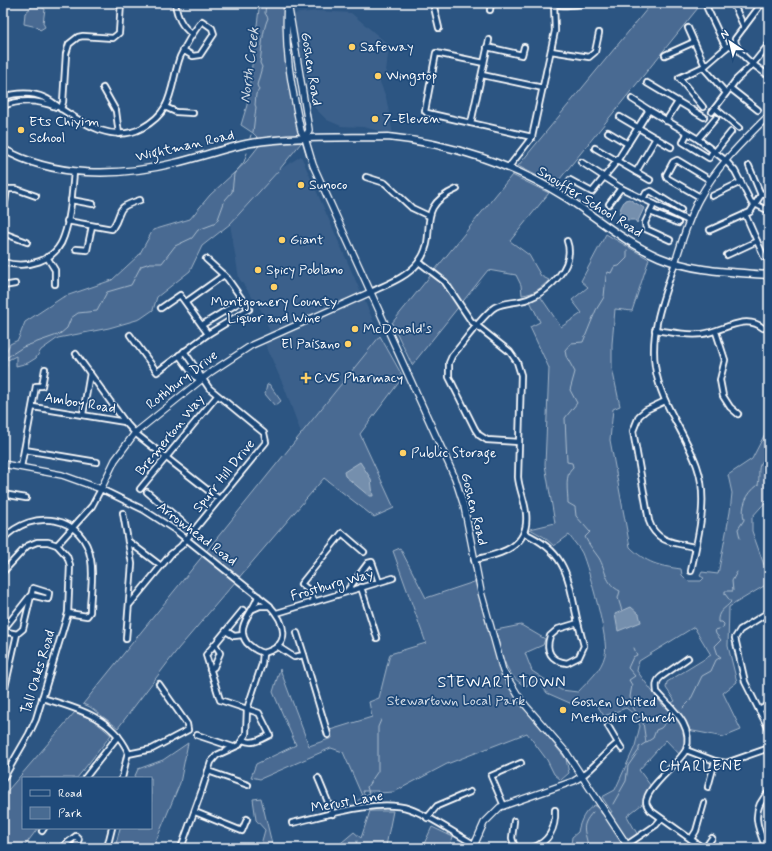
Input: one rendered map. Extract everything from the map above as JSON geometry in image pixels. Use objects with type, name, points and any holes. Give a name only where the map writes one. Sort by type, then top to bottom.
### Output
[{"type":"main road","name":"Snouffer School Road","points":[[305,138],[402,138],[462,152],[508,168],[563,196],[630,242],[648,252],[675,262],[709,271],[769,275]]},
{"type":"main road","name":"Wightman Road","points":[[3,149],[24,160],[45,167],[74,172],[141,170],[176,163],[237,146],[274,140],[305,138]]},
{"type":"street","points":[[61,109],[64,102],[66,54],[69,44],[78,37],[83,36],[113,38],[117,36],[119,33],[120,3]]},
{"type":"street","points":[[175,3],[179,20],[192,34]]},
{"type":"street","name":"Goshen Road","points":[[287,3],[285,34],[287,60],[301,131],[305,138],[313,165],[455,478],[464,506],[481,592],[503,671],[521,700],[550,732],[582,776],[626,847]]},
{"type":"street","name":"Goshen Road","points":[[287,3],[309,130],[305,138]]},
{"type":"street","points":[[433,3],[439,28]]},
{"type":"street","points":[[490,10],[491,3]]},
{"type":"street","points":[[543,3],[578,5],[584,3]]},
{"type":"street","points":[[733,3],[744,27]]},
{"type":"street","points":[[736,46],[735,39],[762,3]]},
{"type":"street","points":[[508,168],[532,137],[555,31],[554,4]]},
{"type":"street","points":[[707,8],[726,48]]},
{"type":"street","points":[[3,106],[29,100],[45,102],[61,109],[98,130],[119,134],[132,132],[148,124],[165,107],[183,50],[192,34],[202,21],[210,26],[214,32],[202,53],[195,57],[183,50]]},
{"type":"street","points":[[688,28],[704,66],[726,93]]},
{"type":"street","points":[[551,51],[588,57],[595,52],[599,33]]},
{"type":"street","points":[[471,123],[489,40]]},
{"type":"street","points":[[665,55],[694,42]]},
{"type":"street","points":[[703,107],[679,78],[704,66],[732,44],[736,46],[753,64],[769,76]]},
{"type":"street","points":[[739,128],[713,110],[730,88],[753,64],[769,44]]},
{"type":"street","points":[[487,47],[522,55],[524,47]]},
{"type":"street","points":[[484,62],[436,53],[425,111],[427,113],[532,137]]},
{"type":"street","points":[[482,75],[543,88]]},
{"type":"street","points":[[647,83],[704,118]]},
{"type":"street","points":[[102,88],[116,111],[119,134]]},
{"type":"street","points":[[730,88],[758,110]]},
{"type":"street","points":[[3,97],[18,94],[38,96],[52,102],[61,109]]},
{"type":"street","points":[[632,100],[687,134],[698,139],[725,160],[736,171],[751,202],[769,211]]},
{"type":"street","points":[[666,121],[678,102]]},
{"type":"street","points":[[165,107],[176,112],[193,113]]},
{"type":"street","points":[[570,180],[592,192],[606,177],[649,110]]},
{"type":"street","points":[[691,571],[702,508],[700,478],[694,457],[665,401],[655,366],[655,330],[675,262],[689,221],[700,197],[710,180],[725,160],[769,115]]},
{"type":"street","points":[[620,117],[671,147]]},
{"type":"street","points":[[698,139],[716,118]]},
{"type":"street","points":[[608,132],[628,144]]},
{"type":"street","points":[[687,134],[683,142],[709,158],[731,132]]},
{"type":"street","points":[[636,172],[656,138]]},
{"type":"street","points":[[595,148],[650,180]]},
{"type":"street","points":[[700,197],[667,178],[666,175],[673,162],[677,160],[710,180]]},
{"type":"street","points":[[581,162],[621,188],[689,221]]},
{"type":"street","points":[[749,166],[761,195]]},
{"type":"street","points":[[3,262],[21,266],[39,262],[61,244],[71,200],[74,172]]},
{"type":"street","points":[[366,177],[385,183],[412,208],[428,216]]},
{"type":"street","points":[[712,196],[741,182]]},
{"type":"street","points":[[3,216],[5,187],[36,196]]},
{"type":"street","points":[[609,204],[621,188]]},
{"type":"street","points":[[371,292],[403,276],[419,262],[427,243],[428,216],[433,206],[439,198],[457,189]]},
{"type":"street","points":[[643,199],[646,194],[651,191],[681,210]]},
{"type":"street","points":[[710,230],[745,214],[755,204],[761,195],[769,191]]},
{"type":"street","points":[[71,200],[92,204]]},
{"type":"street","points":[[67,222],[112,229],[123,206],[140,200]]},
{"type":"street","points":[[654,204],[646,223],[646,229],[670,240]]},
{"type":"street","points":[[650,212],[678,223]]},
{"type":"street","points":[[745,214],[764,257]]},
{"type":"street","points":[[76,249],[87,250],[92,226]]},
{"type":"street","points":[[3,233],[27,242]]},
{"type":"street","points":[[519,442],[492,441],[480,435],[475,429],[449,377],[449,363],[452,356],[495,307],[528,299],[547,288],[557,278],[568,259],[570,252],[567,241]]},
{"type":"street","points":[[727,255],[757,241]]},
{"type":"street","points":[[47,257],[55,270],[55,284]]},
{"type":"street","points":[[130,335],[157,372],[208,334],[249,309],[224,275],[206,259]]},
{"type":"street","points":[[419,262],[445,282],[453,292],[464,313],[477,326],[502,343],[517,362],[522,384],[518,477],[526,515],[524,533],[516,544],[507,551],[474,560]]},
{"type":"street","points":[[161,308],[180,295],[186,302],[224,275]]},
{"type":"street","points":[[3,286],[16,284]]},
{"type":"street","name":"Rothbury Drive","points":[[57,545],[92,506],[115,460],[135,433],[220,365],[252,345],[371,292]]},
{"type":"street","points":[[202,325],[243,300]]},
{"type":"street","name":"Rothbury Drive","points":[[186,302],[208,334]]},
{"type":"street","points":[[655,330],[693,335],[716,332],[733,325],[750,322],[758,323],[763,328]]},
{"type":"street","points":[[716,332],[725,360],[720,380],[722,396],[730,407],[738,414]]},
{"type":"street","points":[[184,351],[199,372],[201,380]]},
{"type":"street","points":[[76,354],[124,422],[135,433],[219,499]]},
{"type":"street","name":"Spurr Hill Drive","points":[[130,604],[160,566],[193,531],[263,446],[266,437],[217,396],[201,380],[194,376],[179,355]]},
{"type":"street","points":[[21,467],[36,386],[42,386],[45,369]]},
{"type":"street","points":[[83,414],[90,373]]},
{"type":"street","name":"Bremerton Way","points":[[140,489],[217,396]]},
{"type":"street","points":[[665,401],[646,410],[636,421],[633,430],[649,521],[654,532],[666,541],[695,547]]},
{"type":"street","name":"Amboy Road","points":[[33,406],[124,422]]},
{"type":"street","points":[[25,450],[98,462]]},
{"type":"street","name":"Arrowhead Road","points":[[3,464],[62,475],[101,489],[144,510],[186,539],[258,596],[277,613],[284,631],[282,639],[277,646]]},
{"type":"street","points":[[147,492],[193,531]]},
{"type":"street","points":[[3,494],[26,498]]},
{"type":"street","points":[[123,513],[132,564],[126,639]]},
{"type":"street","points":[[3,538],[14,528],[27,521],[43,519],[54,520],[71,528],[83,540],[88,549],[91,560],[92,571],[90,612],[87,616],[68,612]]},
{"type":"street","points":[[314,601],[310,591],[301,584],[342,533],[364,552]]},
{"type":"street","points":[[524,533],[546,544],[560,560],[566,573],[584,646],[579,657],[567,663],[554,659],[548,649],[550,636],[558,628],[578,623]]},
{"type":"street","points":[[128,541],[160,566]]},
{"type":"street","points":[[4,570],[28,546],[42,542],[57,545]]},
{"type":"street","name":"Tall Oaks Road","points":[[3,778],[29,734],[42,698],[68,612],[70,565],[67,556],[57,545]]},
{"type":"street","points":[[347,591],[368,563],[372,562],[379,582]]},
{"type":"street","name":"Frostburg Way","points":[[277,613],[393,578]]},
{"type":"street","points":[[361,587],[377,638]]},
{"type":"street","points":[[3,696],[5,681],[17,634],[23,629],[31,595],[3,630],[17,634]]},
{"type":"street","points":[[258,596],[253,609],[244,623],[243,634],[252,648],[263,654],[271,652],[277,646],[294,657],[304,656]]},
{"type":"street","points":[[253,609],[260,606],[270,606]]},
{"type":"street","points":[[243,610],[206,656],[220,700],[247,709],[255,710],[262,716],[270,735],[256,742],[243,740]]},
{"type":"street","points":[[769,612],[740,630],[735,638],[745,682],[769,729]]},
{"type":"street","points":[[226,631],[234,636],[243,634]]},
{"type":"street","points":[[297,633],[328,734]]},
{"type":"street","points":[[210,670],[214,667],[220,653],[215,644]]},
{"type":"street","points":[[181,848],[213,758],[243,740],[247,728],[247,709],[262,664],[263,654]]},
{"type":"street","points":[[688,658],[661,677],[656,686],[657,692],[686,726],[689,734],[686,750],[679,761],[649,793],[647,797],[647,806],[661,819],[704,848],[712,838]]},
{"type":"street","points":[[128,754],[152,749],[188,730],[188,724],[159,684]]},
{"type":"street","points":[[42,698],[87,712],[118,736],[124,743],[128,754],[122,777]]},
{"type":"street","points":[[759,710],[769,705]]},
{"type":"street","points":[[608,726],[622,749]]},
{"type":"street","points":[[197,735],[233,747]]},
{"type":"street","points":[[86,777],[118,736]]},
{"type":"street","points":[[474,846],[484,823],[491,815],[504,806],[574,781],[596,766],[603,754],[618,743]]},
{"type":"street","points":[[686,750],[715,761],[730,762],[769,748]]},
{"type":"street","points":[[708,787],[715,761]]},
{"type":"street","points":[[504,806],[491,776],[521,763]]},
{"type":"street","points":[[208,771],[248,785]]},
{"type":"street","points":[[318,778],[333,814]]},
{"type":"street","points":[[427,818],[437,806],[470,792]]},
{"type":"street","points":[[766,848],[758,830],[756,815],[760,802],[769,792]]},
{"type":"street","points":[[691,839],[696,830],[704,803]]},
{"type":"street","name":"Merust Lane","points":[[292,824],[333,814],[387,805],[412,810],[474,846],[481,848]]},
{"type":"street","points":[[532,848],[546,840],[552,832],[556,821],[555,810]]},
{"type":"street","points":[[195,812],[242,831],[247,819]]},
{"type":"street","points":[[626,847],[656,825],[661,819]]},
{"type":"street","points":[[514,821],[512,838],[514,848]]},
{"type":"street","points":[[107,848],[112,829]]},
{"type":"street","points":[[63,848],[62,847],[76,836],[79,840],[75,848]]},
{"type":"shaded area","points":[[317,11],[351,13],[389,45],[386,72],[379,80],[386,97],[393,134],[363,127],[341,126],[327,120],[313,106],[292,14]]},
{"type":"shaded area","points":[[301,156],[380,336],[301,433],[285,389],[264,341],[272,338],[263,313],[239,278],[230,224],[279,170]]},
{"type":"shaded area","points":[[629,199],[644,208],[637,223],[635,220],[627,220],[619,214],[625,200]]},
{"type":"shaded area","points":[[360,462],[371,479],[373,496],[369,496],[345,476],[344,472]]},
{"type":"shaded area","points":[[631,607],[639,614],[641,622],[618,631],[615,614]]},
{"type":"green space","points":[[252,3],[287,3],[287,60],[305,138],[279,170],[230,224],[202,246],[190,271],[157,297],[153,310],[140,319],[109,328],[58,338],[41,350],[36,358],[28,363],[16,366],[16,356],[8,360],[5,354],[10,344],[18,340],[25,322],[63,297],[112,280],[139,255],[153,230],[190,219],[210,195],[247,161],[262,142],[253,133],[241,125],[247,105],[259,9]]},
{"type":"green space","points":[[652,3],[702,3],[555,185],[518,166]]},
{"type":"green space","points":[[33,6],[45,9],[43,23],[45,27],[40,30],[37,27],[24,24],[25,13]]},
{"type":"green space","points":[[512,175],[549,193],[510,241],[529,255],[541,276],[549,280],[537,290],[522,295],[521,285],[516,275],[488,270],[412,365],[392,323]]},
{"type":"green space","points":[[606,234],[649,259],[632,311],[615,309],[612,344],[612,368],[620,406],[613,409],[610,440],[630,547],[642,557],[653,563],[666,567],[681,569],[682,575],[688,581],[701,581],[704,578],[700,576],[702,572],[718,574],[730,512],[732,493],[728,475],[752,459],[769,426],[769,498],[752,517],[752,531],[764,565],[769,565],[769,583],[729,607],[728,646],[737,682],[723,693],[741,730],[724,737],[688,730],[689,734],[682,757],[666,740],[639,770],[653,789],[646,801],[627,816],[639,837],[623,848],[567,848],[571,844],[572,837],[578,832],[584,816],[591,807],[595,805],[602,814],[612,812],[602,797],[615,790],[635,746],[640,726],[635,715],[626,708],[604,716],[595,702],[572,704],[547,693],[538,680],[525,686],[512,676],[504,662],[496,630],[521,625],[545,639],[543,645],[525,653],[532,671],[561,690],[578,692],[598,671],[605,655],[604,635],[598,605],[581,551],[569,535],[554,546],[544,537],[530,529],[555,523],[545,465],[549,368],[530,327],[540,322],[530,301],[540,296],[561,327],[582,313],[572,300],[588,287],[581,281]],"holes":[[[694,627],[711,655],[667,682],[666,688],[675,701],[664,707],[637,671],[639,661]]]},
{"type":"green space","points":[[380,336],[403,377],[360,434],[394,508],[374,517],[324,478],[178,649],[118,728],[90,707],[83,704]]},
{"type":"green space","points":[[3,344],[6,346],[4,354],[7,365],[3,373]]},
{"type":"green space","points":[[269,384],[281,401],[275,406],[265,394],[267,385]]},
{"type":"green space","name":"Stewartown Local Park","points":[[400,548],[426,598],[477,581],[487,627],[490,626],[501,667],[523,706],[566,759],[569,773],[561,780],[554,774],[547,760],[527,733],[447,764],[394,792],[378,793],[378,791],[363,791],[368,804],[366,805],[343,752],[331,748],[260,779],[251,777],[256,764],[296,745],[273,692],[280,669],[309,746],[332,738],[330,730],[372,717],[369,702],[379,698],[390,654],[426,643],[393,551]]},
{"type":"green space","points":[[75,712],[93,720],[111,735],[78,777],[22,777],[22,829],[37,829],[23,848],[3,848],[3,796]]},
{"type":"green space","points":[[188,743],[180,783],[153,848],[115,848],[120,829],[152,829],[152,777],[134,777],[138,769],[163,760]]},
{"type":"green space","points":[[261,798],[273,848],[260,848],[265,830],[256,820],[253,799]]},
{"type":"green space","points":[[370,811],[393,811],[386,846],[392,848],[335,848],[354,832],[361,838]]},
{"type":"green space","points":[[432,827],[453,837],[449,848],[422,848]]},
{"type":"waterway","name":"North Creek","points":[[253,132],[256,94],[259,90],[257,85],[262,67],[260,63],[262,40],[268,18],[265,13],[266,3]]},
{"type":"waterway","name":"North Creek","points":[[3,360],[23,347],[60,334],[67,328],[71,318],[78,313],[97,311],[107,292],[131,285],[141,266],[150,263],[162,263],[175,246],[192,238],[198,230],[214,224],[218,219],[225,200],[232,192],[234,174],[244,162],[247,153]]},
{"type":"waterway","points":[[622,611],[618,598],[620,591],[611,585],[599,558],[585,537],[590,532],[576,516],[575,507],[568,503],[567,479],[568,474],[573,467],[572,463],[567,462],[565,418],[577,403],[570,390],[575,372],[566,356],[565,350],[571,343],[583,342],[596,310],[604,297],[606,276],[608,272],[611,273],[614,267],[619,266],[627,258],[627,251]]},
{"type":"waterway","points":[[740,538],[738,529],[744,520],[743,510],[745,501],[750,492],[758,485],[761,462],[769,456]]},
{"type":"waterway","points":[[683,708],[690,701],[702,676],[711,671],[716,660],[721,657],[718,655],[715,646],[721,640],[716,634],[715,630],[723,628],[724,624],[722,622],[718,622],[718,618],[722,610],[731,602],[725,594],[725,591],[733,591],[732,581],[737,572]]},
{"type":"waterway","points":[[634,648],[637,655],[633,657],[628,668],[635,676],[629,680],[632,685],[630,697],[634,709],[643,722],[646,743]]},
{"type":"waterway","points":[[357,801],[369,793],[367,787],[378,771],[378,727],[381,720]]},
{"type":"waterway","points":[[613,804],[626,781],[628,766],[639,750],[639,747],[653,738],[656,730],[661,728],[668,720]]},
{"type":"waterway","points":[[588,848],[584,830],[588,817],[593,812]]},
{"type":"waterway","points":[[355,848],[357,841]]},
{"type":"place","name":"Safeway","points":[[352,47]]},
{"type":"place","name":"Wingstop","points":[[378,76]]},
{"type":"place","name":"7-Eleven","points":[[375,119]]},
{"type":"place","name":"Ets Chiyim School","points":[[21,130]]},
{"type":"place","name":"Sunoco","points":[[301,185]]},
{"type":"place","name":"Giant","points":[[282,240]]},
{"type":"place","name":"Spicy Poblano","points":[[258,270]]},
{"type":"place","name":"Montgomery County Liquor and Wine","points":[[274,287]]},
{"type":"place","name":"McDonald's","points":[[355,329]]},
{"type":"place","name":"El Paisano","points":[[348,344]]},
{"type":"place","name":"CVS Pharmacy","points":[[306,378]]},
{"type":"place","name":"Public Storage","points":[[403,453]]},
{"type":"place","name":"Goshen United Methodist Church","points":[[563,710]]},
{"type":"district","name":"STEWART TOWN","points":[[502,682]]},
{"type":"district","name":"CHARLENE","points":[[701,767]]}]
